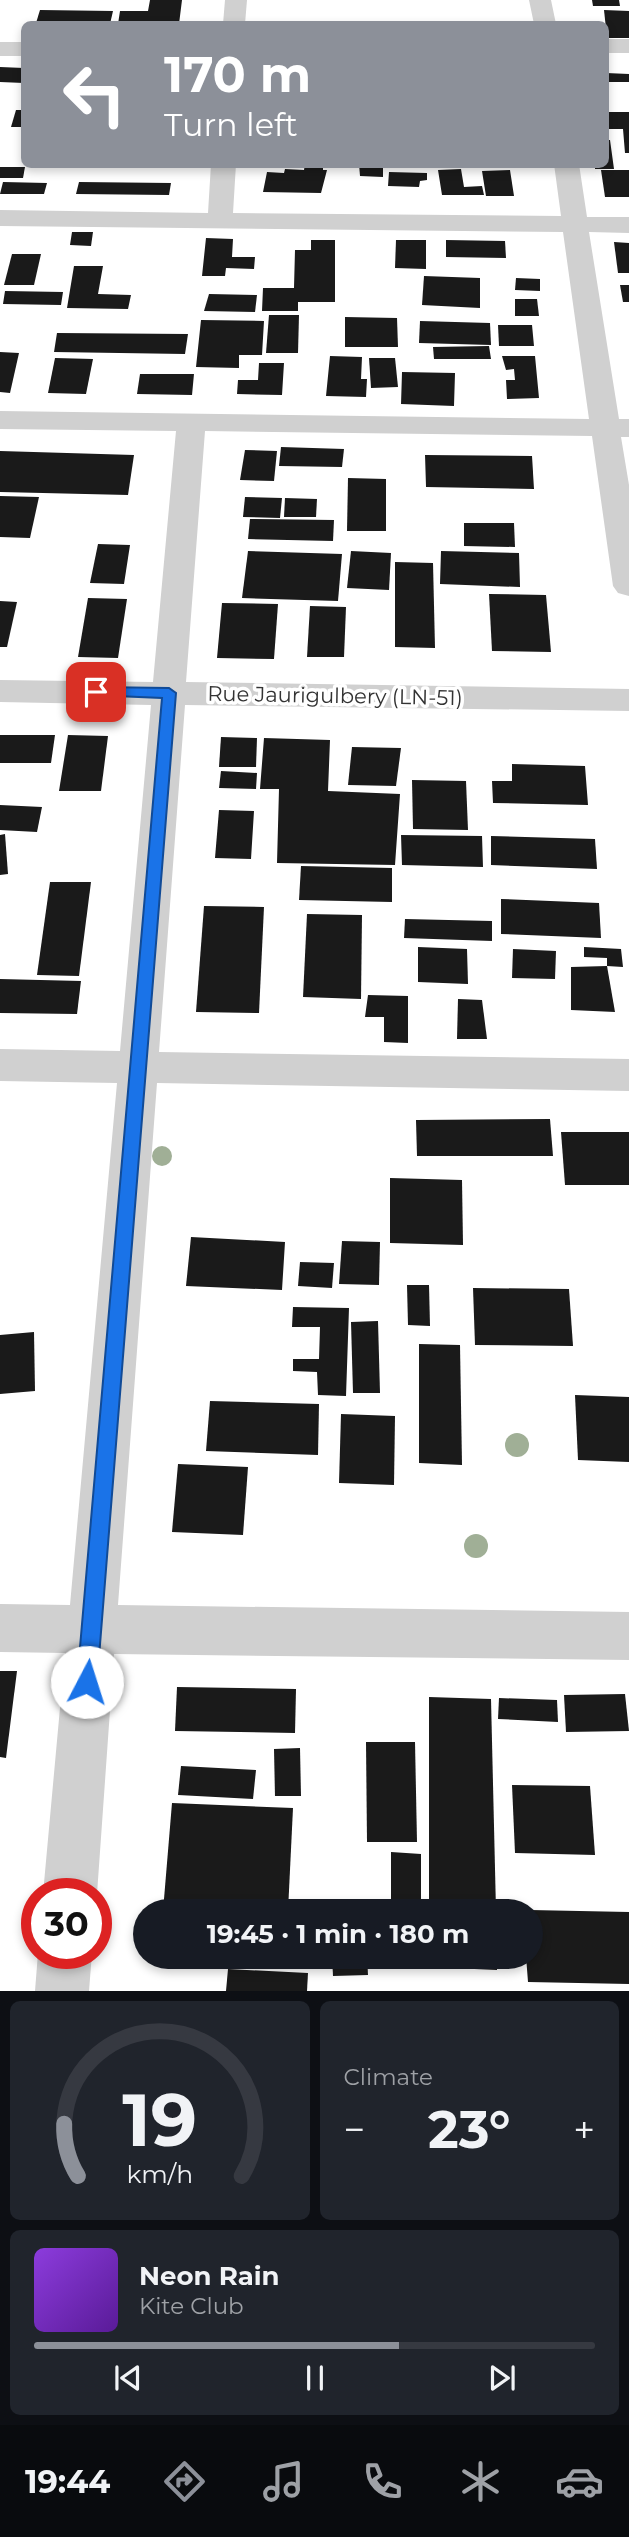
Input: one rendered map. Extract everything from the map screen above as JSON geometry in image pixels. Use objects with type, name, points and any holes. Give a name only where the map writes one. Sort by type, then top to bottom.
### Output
[{"type":"street","points":[[234,21],[236,0]]},
{"type":"street","points":[[540,0],[544,21]]},
{"type":"street","points":[[609,46],[629,46]]},
{"type":"street","points":[[0,49],[21,49]]},
{"type":"street","points":[[220,221],[224,168]]},
{"type":"street","points":[[567,168],[575,224],[617,428],[629,586]]},
{"type":"street","points":[[0,218],[629,225]]},
{"type":"street","points":[[0,421],[617,428]]},
{"type":"street","points":[[71,1878],[191,423]]},
{"type":"street","name":"Rue Jaurigulbery (LN-51)","points":[[0,691],[629,700]]},
{"type":"street","points":[[0,1065],[629,1076]]},
{"type":"street","points":[[0,1628],[629,1636]]},
{"type":"street","points":[[62,1991],[64,1969]]},
{"type":"building","points":[[150,0],[182,0],[179,21],[118,21],[120,11],[148,11]]},
{"type":"building","points":[[592,0],[619,0],[620,6],[593,6]]},
{"type":"building","points":[[40,10],[113,11],[111,21],[37,21]]},
{"type":"building","points":[[604,10],[629,11],[629,38],[609,38],[609,21],[605,21]]},
{"type":"building","points":[[0,67],[21,68],[21,83],[0,82]]},
{"type":"building","points":[[609,73],[629,74],[629,82],[609,82]]},
{"type":"building","points":[[16,110],[21,110],[21,127],[11,127]]},
{"type":"building","points":[[609,112],[629,112],[629,153],[625,153],[623,129],[609,129]]},
{"type":"building","points":[[610,140],[614,169],[595,169],[609,168]]},
{"type":"building","points":[[0,167],[25,168],[23,178],[0,178]]},
{"type":"building","points":[[359,168],[383,168],[383,177],[360,176]]},
{"type":"building","points":[[461,169],[464,187],[482,186],[484,195],[442,195],[438,170]]},
{"type":"building","points":[[327,170],[321,193],[263,192],[267,172]]},
{"type":"building","points":[[510,170],[514,196],[486,196],[482,171]]},
{"type":"building","points":[[601,170],[629,170],[629,197],[605,197]]},
{"type":"building","points":[[389,172],[427,173],[427,180],[420,181],[419,187],[388,186]]},
{"type":"building","points":[[3,182],[47,183],[44,194],[0,194]]},
{"type":"building","points":[[79,182],[171,183],[169,195],[76,194]]},
{"type":"building","points":[[72,232],[93,232],[91,246],[70,245]]},
{"type":"building","points":[[206,238],[233,239],[232,257],[255,257],[254,269],[226,268],[225,276],[202,276]]},
{"type":"building","points":[[311,240],[335,240],[335,302],[298,302],[298,311],[262,311],[263,288],[294,288],[295,250],[311,250]]},
{"type":"building","points":[[396,240],[426,240],[426,269],[395,268]]},
{"type":"building","points":[[446,240],[505,241],[506,258],[446,257]]},
{"type":"building","points":[[614,242],[629,243],[629,273],[618,273]]},
{"type":"building","points":[[12,254],[41,254],[34,285],[4,285]]},
{"type":"building","points":[[74,266],[103,266],[98,294],[131,295],[128,309],[67,308]]},
{"type":"building","points":[[424,276],[480,278],[480,308],[422,305]]},
{"type":"building","points":[[516,278],[540,279],[540,291],[515,290]]},
{"type":"building","points":[[620,285],[629,285],[629,302],[623,302]]},
{"type":"building","points":[[5,291],[63,292],[61,305],[3,304]]},
{"type":"building","points":[[209,294],[257,295],[255,312],[204,311]]},
{"type":"building","points":[[515,299],[537,299],[539,316],[515,316]]},
{"type":"building","points":[[269,315],[299,315],[298,353],[266,353]]},
{"type":"building","points":[[345,317],[397,318],[398,347],[345,347]]},
{"type":"building","points":[[201,320],[264,321],[262,355],[239,355],[239,368],[196,367]]},
{"type":"building","points":[[420,321],[490,323],[491,345],[419,343]]},
{"type":"building","points":[[498,325],[532,325],[534,346],[499,346]]},
{"type":"building","points":[[57,333],[188,334],[185,354],[54,352]]},
{"type":"building","points":[[489,346],[491,359],[434,359],[433,347]]},
{"type":"building","points":[[0,352],[19,353],[10,393],[0,392]]},
{"type":"building","points":[[330,356],[362,357],[361,379],[367,379],[366,397],[326,396]]},
{"type":"building","points":[[502,356],[535,356],[539,398],[507,399],[506,380],[515,380],[514,369],[506,370]]},
{"type":"building","points":[[55,358],[93,359],[86,394],[48,393]]},
{"type":"building","points":[[369,358],[395,358],[398,387],[371,388]]},
{"type":"building","points":[[259,363],[284,363],[282,395],[237,394],[238,380],[258,380]]},
{"type":"building","points":[[402,372],[455,373],[454,406],[401,404]]},
{"type":"building","points":[[140,374],[194,374],[192,395],[137,394]]},
{"type":"building","points":[[281,447],[344,449],[342,467],[279,466]]},
{"type":"building","points":[[245,450],[277,451],[274,481],[240,480]]},
{"type":"building","points":[[0,451],[134,455],[128,495],[0,492]]},
{"type":"building","points":[[425,455],[532,456],[534,489],[426,487]]},
{"type":"building","points":[[348,478],[386,479],[386,531],[347,531]]},
{"type":"building","points":[[0,496],[39,497],[30,538],[0,537]]},
{"type":"building","points":[[245,497],[282,498],[280,518],[243,517]]},
{"type":"building","points":[[285,498],[317,499],[316,517],[284,517]]},
{"type":"building","points":[[250,519],[334,520],[333,541],[248,539]]},
{"type":"building","points":[[464,523],[514,523],[515,547],[464,546]]},
{"type":"building","points":[[98,544],[130,545],[124,584],[90,583]]},
{"type":"building","points":[[248,551],[342,554],[338,601],[242,598]]},
{"type":"building","points":[[351,551],[391,553],[389,590],[347,588]]},
{"type":"building","points":[[441,551],[519,553],[520,587],[440,584]]},
{"type":"building","points":[[395,562],[433,563],[435,648],[395,647]]},
{"type":"building","points":[[489,594],[546,595],[551,652],[492,651]]},
{"type":"building","points":[[88,598],[127,599],[118,658],[78,657]]},
{"type":"building","points":[[0,601],[17,602],[7,647],[0,647]]},
{"type":"building","points":[[222,603],[278,604],[274,659],[217,658]]},
{"type":"building","points":[[310,606],[346,607],[344,657],[307,657]]},
{"type":"building","points":[[0,735],[55,735],[51,763],[0,763]]},
{"type":"building","points":[[68,735],[108,736],[101,791],[59,791]]},
{"type":"building","points":[[221,737],[257,738],[256,767],[219,767]]},
{"type":"building","points":[[264,738],[330,740],[328,791],[400,794],[395,865],[277,863],[279,789],[260,789]]},
{"type":"building","points":[[352,747],[401,748],[396,786],[348,785]]},
{"type":"building","points":[[512,764],[585,766],[588,805],[493,803],[492,781],[512,781]]},
{"type":"building","points":[[221,771],[257,773],[256,789],[219,788]]},
{"type":"building","points":[[412,780],[466,781],[468,830],[413,829]]},
{"type":"building","points":[[0,805],[42,807],[37,832],[0,830]]},
{"type":"building","points":[[219,810],[254,811],[251,859],[215,858]]},
{"type":"building","points":[[5,834],[8,874],[0,875],[0,835]]},
{"type":"building","points":[[401,835],[482,836],[483,867],[402,865]]},
{"type":"building","points":[[491,836],[595,839],[597,869],[491,865]]},
{"type":"building","points":[[301,866],[392,868],[392,902],[299,900]]},
{"type":"building","points":[[50,882],[91,882],[79,976],[37,975]]},
{"type":"building","points":[[501,899],[599,903],[601,938],[501,934]]},
{"type":"building","points":[[204,906],[264,907],[259,1013],[196,1012]]},
{"type":"building","points":[[307,914],[362,915],[361,999],[303,997]]},
{"type":"building","points":[[405,919],[492,921],[492,941],[404,938]]},
{"type":"building","points":[[418,947],[467,949],[468,984],[418,982]]},
{"type":"building","points":[[584,947],[621,949],[623,967],[607,966],[607,958],[584,957]]},
{"type":"building","points":[[513,949],[556,951],[555,979],[512,978]]},
{"type":"building","points":[[607,966],[615,1012],[571,1010],[571,967]]},
{"type":"building","points":[[0,979],[81,981],[77,1014],[0,1013]]},
{"type":"building","points":[[368,995],[408,996],[408,1043],[384,1042],[384,1017],[365,1017]]},
{"type":"building","points":[[458,999],[482,1000],[487,1039],[457,1039]]},
{"type":"building","points":[[550,1119],[553,1156],[417,1156],[416,1120]]},
{"type":"building","points":[[561,1132],[629,1132],[629,1185],[565,1185]]},
{"type":"building","points":[[390,1178],[462,1180],[463,1245],[390,1243]]},
{"type":"building","points":[[191,1237],[285,1242],[282,1290],[186,1286]]},
{"type":"building","points":[[342,1241],[380,1242],[379,1285],[339,1284]]},
{"type":"building","points":[[300,1262],[334,1263],[332,1288],[298,1286]]},
{"type":"building","points":[[407,1285],[429,1285],[430,1326],[408,1325]]},
{"type":"building","points":[[473,1288],[569,1289],[573,1346],[475,1345]]},
{"type":"building","points":[[293,1307],[349,1308],[346,1396],[318,1395],[317,1372],[293,1371],[293,1359],[319,1359],[320,1327],[292,1327]]},
{"type":"building","points":[[378,1321],[380,1393],[353,1393],[351,1322]]},
{"type":"building","points":[[34,1332],[35,1391],[0,1394],[0,1335]]},
{"type":"building","points":[[419,1344],[460,1345],[462,1465],[419,1463]]},
{"type":"building","points":[[575,1395],[629,1397],[629,1462],[578,1460]]},
{"type":"building","points":[[210,1401],[319,1404],[318,1455],[206,1451]]},
{"type":"building","points":[[341,1414],[395,1416],[394,1485],[339,1483]]},
{"type":"building","points":[[178,1464],[248,1467],[243,1535],[172,1532]]},
{"type":"building","points":[[0,1671],[17,1671],[6,1758],[0,1757]]},
{"type":"building","points":[[177,1687],[296,1689],[295,1733],[175,1731]]},
{"type":"building","points":[[625,1694],[629,1731],[566,1732],[564,1695]]},
{"type":"building","points":[[429,1697],[491,1699],[496,1899],[429,1899]]},
{"type":"building","points":[[499,1698],[557,1700],[558,1722],[498,1719]]},
{"type":"building","points":[[366,1742],[415,1742],[417,1842],[367,1842]]},
{"type":"building","points":[[300,1748],[301,1796],[275,1796],[274,1749]]},
{"type":"building","points":[[181,1766],[256,1770],[253,1799],[178,1795]]},
{"type":"building","points":[[512,1785],[590,1786],[595,1855],[515,1853]]},
{"type":"building","points":[[172,1803],[293,1808],[289,1899],[164,1899]]},
{"type":"building","points":[[391,1852],[421,1854],[421,1899],[391,1899]]},
{"type":"building","points":[[543,1910],[629,1912],[629,1984],[528,1982],[527,1969],[543,1969]]},
{"type":"building","points":[[228,1969],[308,1973],[307,1991],[226,1991]]},
{"type":"building","points":[[333,1969],[368,1969],[368,1975],[333,1976]]},
{"type":"route","points":[[87,1682],[169,693],[96,692]]}]
